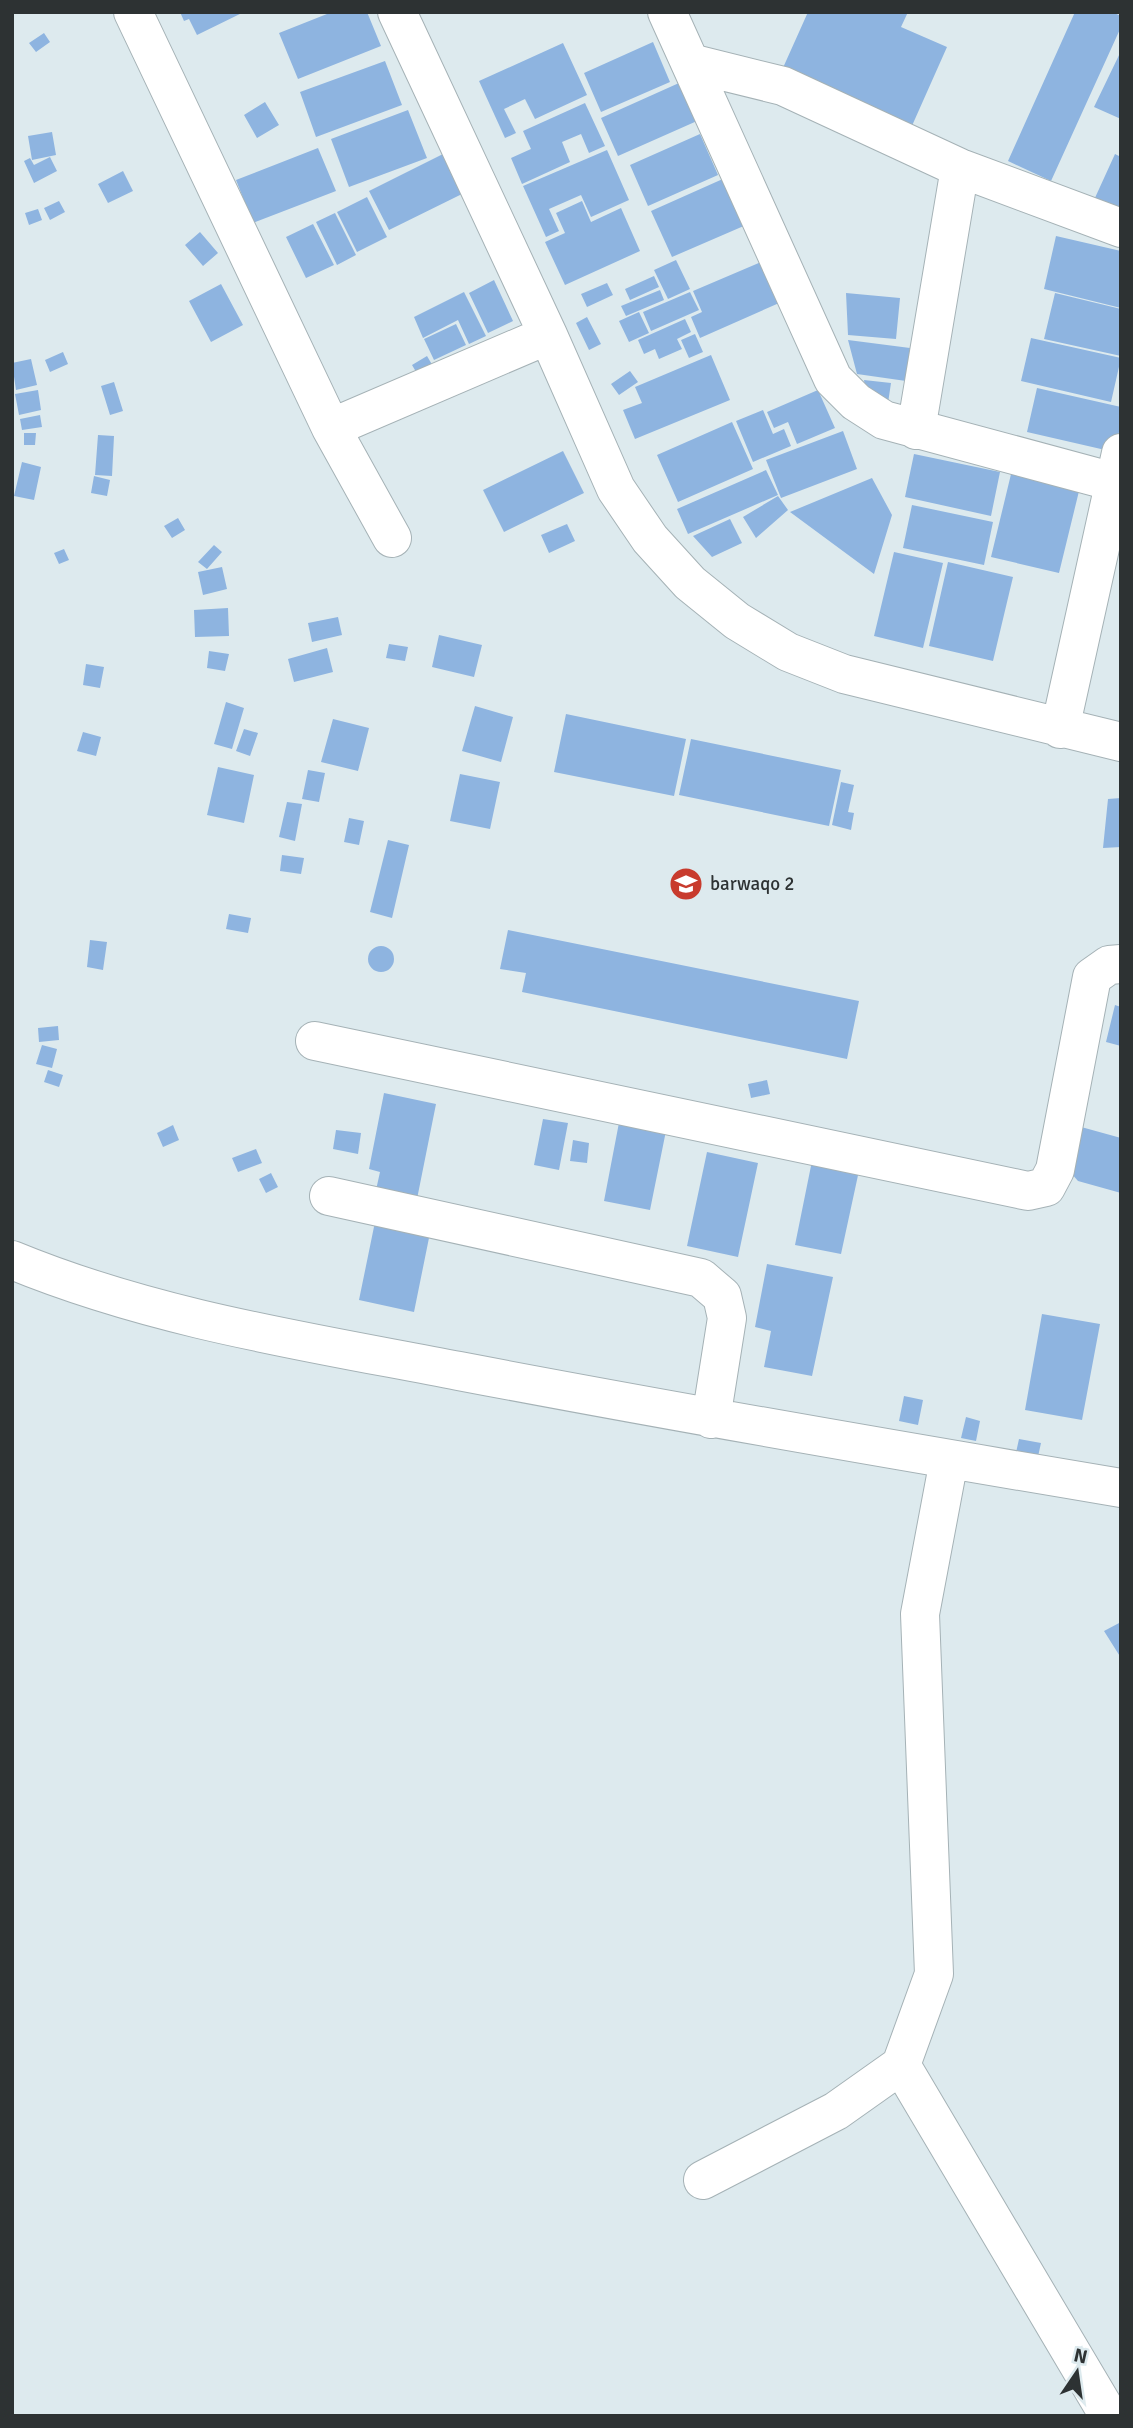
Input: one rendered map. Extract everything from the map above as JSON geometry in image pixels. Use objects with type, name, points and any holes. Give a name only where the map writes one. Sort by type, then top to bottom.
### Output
[{"type":"street","points":[[133,12],[331,428],[392,538]]},
{"type":"street","points":[[397,12],[548,335],[616,489],[650,539],[690,583],[737,621],[788,652],[844,674],[1121,742]]},
{"type":"street","points":[[667,12],[833,379],[856,402],[884,420],[916,430],[1117,468],[1060,729]]},
{"type":"street","points":[[691,63],[783,86],[960,168],[1121,228]]},
{"type":"street","points":[[916,430],[960,168]]},
{"type":"street","points":[[331,428],[548,335]]},
{"type":"street","points":[[315,1041],[1028,1191],[1046,1187],[1055,1170],[1092,977],[1109,965],[1121,964]]},
{"type":"street","points":[[329,1196],[701,1278],[722,1296],[727,1318],[711,1419]]},
{"type":"street","points":[[12,1260],[55,1278],[229,1327],[711,1419],[1121,1489]]},
{"type":"street","points":[[703,2180],[836,2111],[901,2065],[934,1974],[920,1614],[949,1460]]},
{"type":"street","points":[[901,2065],[1109,2416]]},
{"type":"building","points":[[180,12],[244,12],[197,35],[189,19],[184,21]]},
{"type":"building","points":[[332,12],[367,12],[381,46],[298,79],[279,33]]},
{"type":"building","points":[[808,12],[908,12],[901,27],[947,47],[911,128],[782,70]]},
{"type":"building","points":[[1075,12],[1112,12],[1121,16],[1121,27],[1051,181],[1008,161]]},
{"type":"building","points":[[44,33],[50,42],[36,52],[29,43]]},
{"type":"building","points":[[653,42],[670,82],[601,112],[584,73]]},
{"type":"building","points":[[563,43],[587,95],[535,119],[525,99],[504,109],[516,133],[505,138],[479,81]]},
{"type":"building","points":[[1121,51],[1121,119],[1094,107]]},
{"type":"building","points":[[385,61],[402,105],[316,137],[300,92]]},
{"type":"building","points":[[679,83],[697,121],[618,156],[601,118]]},
{"type":"building","points":[[265,102],[279,125],[257,138],[244,115]]},
{"type":"building","points":[[585,103],[605,146],[589,153],[581,134],[562,142],[570,162],[522,184],[511,158],[531,149],[523,131]]},
{"type":"building","points":[[408,110],[427,158],[349,187],[331,139]]},
{"type":"building","points":[[52,132],[56,155],[32,160],[28,136]]},
{"type":"building","points":[[700,134],[718,175],[648,206],[630,165]]},
{"type":"building","points":[[318,148],[336,191],[253,223],[236,180]]},
{"type":"building","points":[[607,150],[629,200],[591,217],[581,195],[549,209],[559,231],[546,237],[523,186]]},
{"type":"building","points":[[443,154],[462,194],[389,230],[369,191]]},
{"type":"building","points":[[1115,154],[1121,157],[1121,211],[1094,200]]},
{"type":"building","points":[[50,157],[57,171],[34,183],[24,161],[30,158],[34,165]]},
{"type":"building","points":[[123,171],[133,191],[108,203],[98,184]]},
{"type":"building","points":[[725,178],[746,225],[672,257],[651,211]]},
{"type":"building","points":[[367,197],[387,237],[357,252],[337,212]]},
{"type":"building","points":[[59,201],[65,212],[50,220],[44,208]]},
{"type":"building","points":[[582,201],[591,222],[621,208],[640,251],[565,285],[545,242],[565,233],[556,213]]},
{"type":"building","points":[[38,209],[42,220],[29,225],[25,213]]},
{"type":"building","points":[[335,213],[356,255],[337,265],[316,222]]},
{"type":"building","points":[[313,224],[334,265],[306,278],[286,237]]},
{"type":"building","points":[[200,232],[218,253],[203,266],[185,245]]},
{"type":"building","points":[[1056,236],[1121,251],[1121,308],[1044,289]]},
{"type":"building","points":[[768,259],[786,300],[700,338],[691,317],[702,312],[693,291]]},
{"type":"building","points":[[676,260],[690,289],[668,299],[654,270]]},
{"type":"building","points":[[654,276],[659,287],[630,300],[625,289]]},
{"type":"building","points":[[494,280],[513,321],[488,333],[469,293]]},
{"type":"building","points":[[607,283],[613,295],[587,307],[581,294]]},
{"type":"building","points":[[221,284],[243,325],[211,342],[189,301]]},
{"type":"building","points":[[660,290],[664,300],[626,316],[621,306]]},
{"type":"building","points":[[464,292],[486,336],[469,344],[458,320],[423,338],[414,317]]},
{"type":"building","points":[[690,292],[699,310],[651,331],[643,312]]},
{"type":"building","points":[[846,293],[900,298],[896,339],[848,335]]},
{"type":"building","points":[[1055,293],[1121,309],[1121,356],[1044,339]]},
{"type":"building","points":[[639,312],[649,333],[629,342],[619,321]]},
{"type":"building","points":[[587,317],[601,344],[589,350],[576,323]]},
{"type":"building","points":[[685,319],[691,332],[677,339],[682,349],[659,359],[655,349],[644,354],[638,340]]},
{"type":"building","points":[[456,324],[466,345],[434,360],[424,339]]},
{"type":"building","points":[[695,334],[703,352],[689,358],[681,340]]},
{"type":"building","points":[[1031,338],[1121,358],[1111,402],[1021,381]]},
{"type":"building","points":[[848,340],[910,348],[906,381],[857,374]]},
{"type":"building","points":[[63,352],[68,364],[50,372],[45,360]]},
{"type":"building","points":[[711,355],[730,400],[635,439],[623,410],[642,403],[635,387]]},
{"type":"building","points":[[427,356],[437,373],[422,382],[412,365]]},
{"type":"building","points":[[31,359],[37,385],[16,390],[12,363]]},
{"type":"building","points":[[630,371],[638,382],[619,395],[611,384]]},
{"type":"building","points":[[864,380],[891,383],[888,403],[867,400]]},
{"type":"building","points":[[114,382],[123,411],[110,415],[101,386]]},
{"type":"building","points":[[1037,388],[1121,407],[1121,424],[1114,452],[1027,432]]},
{"type":"building","points":[[38,390],[41,410],[19,415],[15,394]]},
{"type":"building","points":[[818,390],[835,428],[797,444],[788,422],[774,428],[767,412]]},
{"type":"building","points":[[763,410],[773,434],[784,429],[791,446],[753,462],[736,421]]},
{"type":"building","points":[[40,415],[42,427],[22,430],[20,419]]},
{"type":"building","points":[[732,422],[753,469],[678,502],[657,455]]},
{"type":"building","points":[[843,431],[857,469],[781,498],[766,460]]},
{"type":"building","points":[[24,433],[36,433],[35,445],[24,445]]},
{"type":"building","points":[[98,435],[114,436],[112,476],[95,475]]},
{"type":"building","points":[[563,451],[584,493],[504,532],[483,490]]},
{"type":"building","points":[[914,454],[1000,472],[991,516],[905,497]]},
{"type":"building","points":[[22,462],[41,467],[34,500],[14,496]]},
{"type":"building","points":[[766,470],[778,495],[688,534],[677,509]]},
{"type":"building","points":[[1012,470],[1080,487],[1059,573],[991,557]]},
{"type":"building","points":[[94,476],[110,480],[107,496],[91,493]]},
{"type":"building","points":[[872,478],[892,515],[874,574],[790,512]]},
{"type":"building","points":[[778,496],[788,510],[756,538],[743,517]]},
{"type":"building","points":[[912,505],[993,522],[984,565],[903,548]]},
{"type":"building","points":[[178,518],[185,530],[172,538],[164,526]]},
{"type":"building","points":[[730,519],[742,543],[712,557],[693,536]]},
{"type":"building","points":[[567,524],[575,541],[549,553],[541,535]]},
{"type":"building","points":[[214,545],[222,552],[207,569],[198,562]]},
{"type":"building","points":[[64,549],[69,560],[59,564],[54,553]]},
{"type":"building","points":[[894,552],[943,563],[923,648],[874,636]]},
{"type":"building","points":[[948,562],[1013,577],[993,661],[929,646]]},
{"type":"building","points":[[222,567],[227,589],[203,595],[198,572]]},
{"type":"building","points":[[228,608],[229,636],[195,637],[194,610]]},
{"type":"building","points":[[338,617],[342,635],[312,642],[308,623]]},
{"type":"building","points":[[439,635],[482,645],[474,677],[432,667]]},
{"type":"building","points":[[389,644],[408,647],[405,661],[386,658]]},
{"type":"building","points":[[327,648],[333,672],[294,682],[288,659]]},
{"type":"building","points":[[209,651],[229,654],[225,671],[207,668]]},
{"type":"building","points":[[86,664],[104,667],[100,688],[83,685]]},
{"type":"building","points":[[226,702],[244,708],[232,749],[214,744]]},
{"type":"building","points":[[475,706],[513,717],[501,762],[462,751]]},
{"type":"building","points":[[566,714],[686,739],[674,796],[554,772]]},
{"type":"building","points":[[333,719],[369,728],[358,771],[321,762]]},
{"type":"building","points":[[244,729],[258,733],[250,756],[236,751]]},
{"type":"building","points":[[83,732],[101,737],[96,756],[77,751]]},
{"type":"building","points":[[691,739],[841,770],[829,826],[679,795]]},
{"type":"building","points":[[218,767],[254,775],[244,823],[207,815]]},
{"type":"building","points":[[308,770],[325,773],[319,802],[302,799]]},
{"type":"building","points":[[460,774],[500,782],[490,829],[450,821]]},
{"type":"building","points":[[841,782],[854,785],[848,812],[854,813],[851,830],[832,825]]},
{"type":"building","points":[[1121,798],[1121,847],[1103,848],[1108,799]]},
{"type":"building","points":[[287,802],[302,804],[295,841],[279,837]]},
{"type":"building","points":[[349,818],[364,821],[359,845],[344,842]]},
{"type":"building","points":[[388,840],[409,845],[392,918],[370,912]]},
{"type":"building","points":[[282,855],[304,858],[301,874],[280,871]]},
{"type":"building","points":[[229,914],[251,918],[248,933],[226,929]]},
{"type":"building","points":[[508,930],[859,1001],[847,1059],[522,992],[526,973],[500,969]]},
{"type":"building","points":[[90,940],[107,942],[103,970],[87,967]]},
{"type":"building","points":[[381,946],[390,950],[394,959],[390,968],[381,972],[372,968],[368,959],[372,950]]},
{"type":"building","points":[[1115,1005],[1121,1007],[1121,1046],[1106,1042]]},
{"type":"building","points":[[58,1026],[59,1040],[39,1042],[38,1028]]},
{"type":"building","points":[[42,1045],[57,1049],[52,1068],[36,1064]]},
{"type":"building","points":[[48,1070],[63,1075],[59,1087],[44,1082]]},
{"type":"building","points":[[767,1080],[770,1094],[751,1098],[748,1084]]},
{"type":"building","points":[[384,1093],[436,1104],[417,1199],[376,1190],[380,1172],[369,1169]]},
{"type":"building","points":[[622,1107],[669,1116],[650,1210],[604,1201]]},
{"type":"building","points":[[543,1119],[568,1123],[559,1170],[534,1165]]},
{"type":"building","points":[[173,1125],[179,1140],[163,1147],[157,1133]]},
{"type":"building","points":[[1074,1125],[1121,1138],[1121,1193],[1078,1181],[1064,1165]]},
{"type":"building","points":[[336,1130],[361,1133],[358,1154],[333,1149]]},
{"type":"building","points":[[573,1140],[589,1143],[587,1163],[570,1161]]},
{"type":"building","points":[[256,1149],[262,1163],[238,1172],[232,1158]]},
{"type":"building","points":[[707,1152],[758,1163],[738,1257],[687,1246]]},
{"type":"building","points":[[813,1156],[860,1166],[841,1254],[795,1245]]},
{"type":"building","points":[[271,1173],[278,1187],[266,1193],[259,1179]]},
{"type":"building","points":[[376,1217],[431,1228],[414,1312],[359,1300]]},
{"type":"building","points":[[767,1264],[833,1277],[812,1376],[764,1367],[771,1331],[755,1327]]},
{"type":"building","points":[[1042,1314],[1100,1324],[1082,1420],[1025,1410]]},
{"type":"building","points":[[904,1396],[923,1400],[918,1425],[899,1421]]},
{"type":"building","points":[[966,1417],[980,1421],[976,1441],[961,1438]]},
{"type":"building","points":[[1019,1439],[1041,1443],[1037,1461],[1015,1457]]},
{"type":"building","points":[[1121,1622],[1121,1658],[1104,1631]]},
{"type":"place","name":"barwaqo 2","points":[[686,884]]}]
